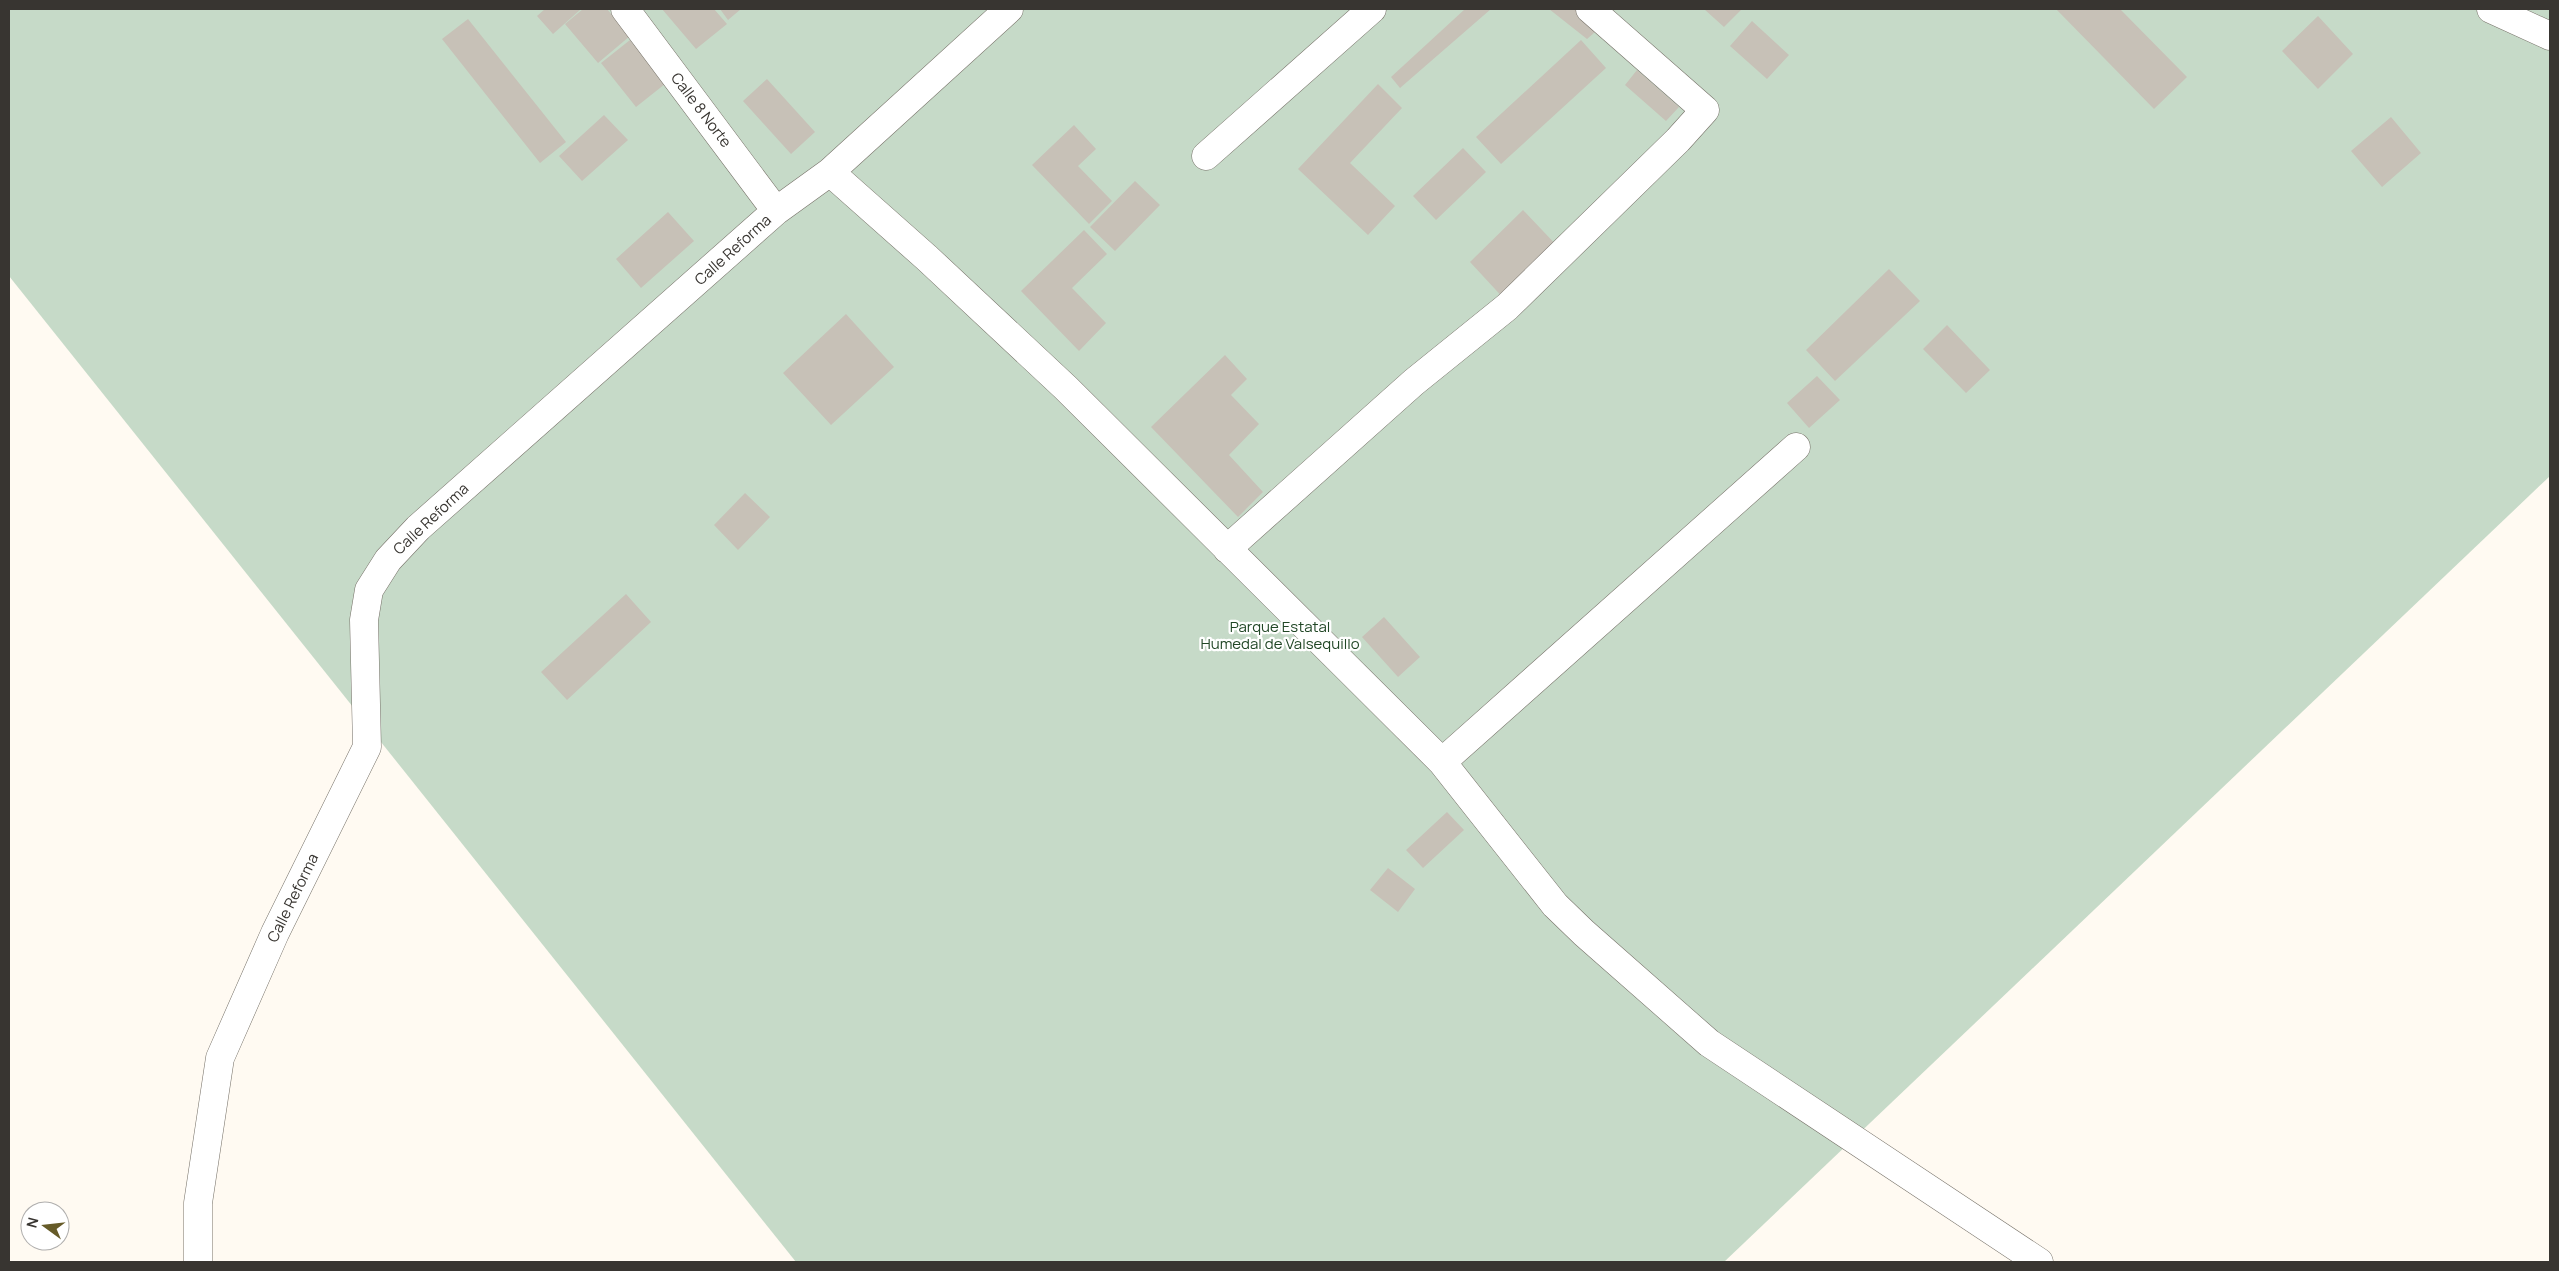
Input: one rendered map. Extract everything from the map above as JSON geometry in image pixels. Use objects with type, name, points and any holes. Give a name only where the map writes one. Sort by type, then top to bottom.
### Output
[{"type":"street","name":"Calle 8 Norte","points":[[625,9],[776,211]]},
{"type":"street","name":"Calle Reforma","points":[[198,1262],[198,1203],[220,1058],[275,933],[367,747],[364,620],[369,590],[388,560],[418,528],[776,211],[830,172],[1009,9]]},
{"type":"street","points":[[1206,156],[1372,9]]},
{"type":"street","points":[[1227,550],[1414,382],[1507,307],[1678,140],[1705,110],[1590,9]]},
{"type":"street","points":[[2491,9],[2550,36]]},
{"type":"street","points":[[830,172],[927,258],[1066,388],[1442,762],[1555,905],[1710,1043],[2039,1262]]},
{"type":"street","points":[[1442,762],[1796,447]]},
{"type":"green space","name":"Parque Estatal Humedal de Valsequillo","points":[[9,9],[2550,9],[2550,476],[1724,1262],[796,1262],[9,276]]},
{"type":"building","points":[[545,9],[581,9],[553,34],[537,16]]},
{"type":"building","points":[[583,9],[607,9],[630,36],[598,63],[565,24]]},
{"type":"building","points":[[662,9],[714,9],[727,24],[696,49]]},
{"type":"building","points":[[720,9],[741,9],[728,20]]},
{"type":"building","points":[[1465,9],[1491,9],[1400,88],[1391,77]]},
{"type":"building","points":[[1549,9],[1580,9],[1602,26],[1587,39]]},
{"type":"building","points":[[1704,9],[1742,9],[1724,27]]},
{"type":"building","points":[[2056,9],[2120,9],[2187,77],[2154,109]]},
{"type":"building","points":[[2318,16],[2353,54],[2318,89],[2282,51]]},
{"type":"building","points":[[468,19],[566,142],[540,163],[442,39]]},
{"type":"building","points":[[1752,21],[1789,55],[1767,79],[1730,46]]},
{"type":"building","points":[[630,40],[665,84],[636,107],[601,63]]},
{"type":"building","points":[[1581,40],[1606,68],[1501,164],[1476,137]]},
{"type":"building","points":[[1637,70],[1679,107],[1666,121],[1625,85]]},
{"type":"building","points":[[767,79],[815,132],[791,154],[743,101]]},
{"type":"building","points":[[1378,84],[1402,108],[1350,163],[1395,206],[1368,235],[1298,169]]},
{"type":"building","points":[[604,115],[628,140],[582,181],[559,156]]},
{"type":"building","points":[[2391,117],[2421,153],[2382,187],[2351,151]]},
{"type":"building","points":[[1074,125],[1096,149],[1078,166],[1112,201],[1089,224],[1032,165]]},
{"type":"building","points":[[1463,148],[1486,172],[1436,220],[1413,196]]},
{"type":"building","points":[[1135,181],[1160,205],[1115,251],[1090,227]]},
{"type":"building","points":[[1523,210],[1561,250],[1507,302],[1470,262]]},
{"type":"building","points":[[668,212],[694,241],[641,288],[616,259]]},
{"type":"building","points":[[1084,230],[1107,254],[1072,288],[1106,323],[1079,351],[1021,291]]},
{"type":"building","points":[[1889,269],[1920,301],[1835,381],[1806,350]]},
{"type":"building","points":[[846,314],[894,367],[831,425],[783,373]]},
{"type":"building","points":[[1947,325],[1990,370],[1966,393],[1923,349]]},
{"type":"building","points":[[1225,355],[1247,379],[1231,395],[1259,424],[1229,455],[1263,492],[1238,517],[1151,427]]},
{"type":"building","points":[[1817,376],[1840,400],[1809,428],[1787,403]]},
{"type":"building","points":[[745,493],[770,517],[738,550],[714,525]]},
{"type":"building","points":[[626,594],[651,622],[567,700],[541,672]]},
{"type":"building","points":[[1384,617],[1420,657],[1398,677],[1362,637]]},
{"type":"building","points":[[1447,812],[1464,830],[1423,868],[1406,850]]},
{"type":"building","points":[[1388,868],[1415,889],[1398,912],[1370,890]]}]
